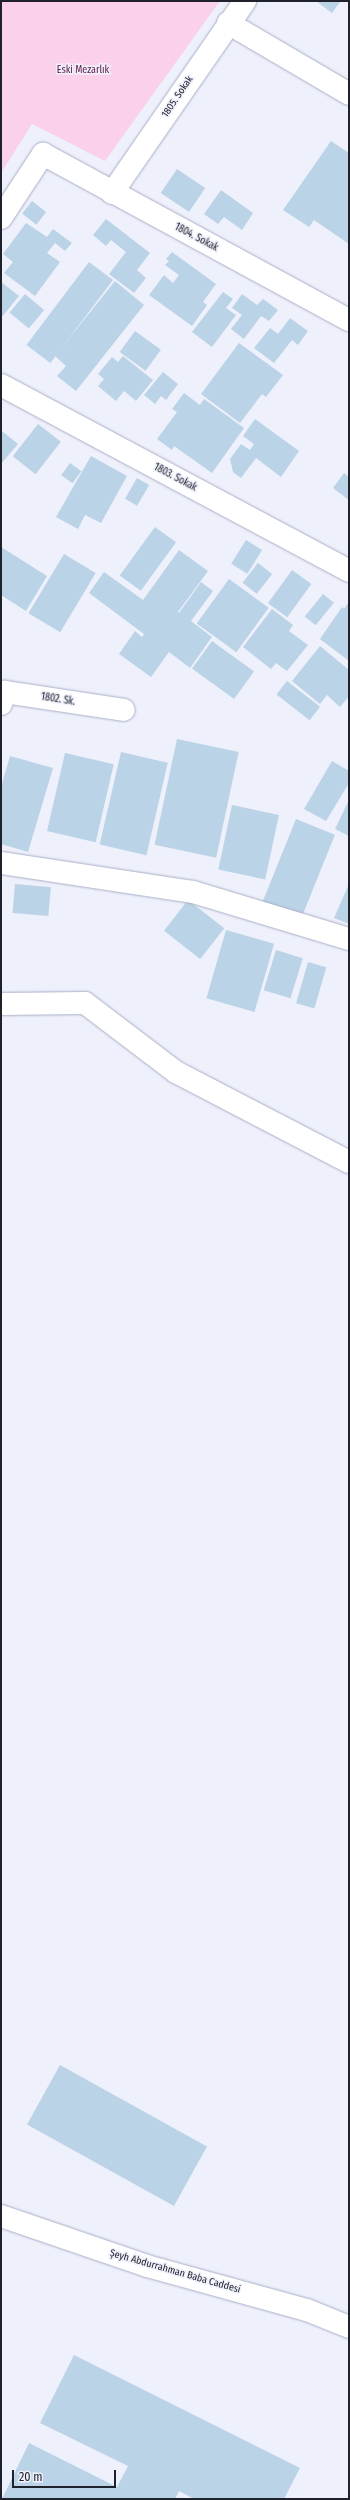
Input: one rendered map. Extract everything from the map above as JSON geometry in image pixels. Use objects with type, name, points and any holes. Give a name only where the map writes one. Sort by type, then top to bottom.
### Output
[{"type":"street","name":"1805. Sokak","points":[[112,193],[228,23],[245,1]]},
{"type":"street","points":[[228,23],[349,94]]},
{"type":"street","name":"1804. Sokak","points":[[1,218],[43,154],[112,193],[349,320]]},
{"type":"street","name":"1803. Sokak","points":[[1,385],[349,571]]},
{"type":"street","name":"1802. Sk.","points":[[1,704],[5,692],[124,710]]},
{"type":"street","points":[[1,862],[194,892],[349,939]]},
{"type":"street","points":[[1,1004],[85,1004],[176,1072],[349,1162]]},
{"type":"street","name":"Şeyh Abdurrahman Baba Caddesi","points":[[1,2216],[147,2266],[307,2310],[349,2327]]},
{"type":"green space","name":"Eski Mezarlık","points":[[1,1],[220,1],[105,161],[32,124],[1,173]]},
{"type":"building","points":[[316,1],[341,1],[332,13]]},
{"type":"building","points":[[331,141],[349,153],[349,244],[314,220],[309,227],[283,210]]},
{"type":"building","points":[[177,169],[205,188],[189,212],[161,193]]},
{"type":"building","points":[[221,190],[253,213],[242,230],[224,217],[218,224],[204,214]]},
{"type":"building","points":[[32,201],[46,212],[36,225],[22,214]]},
{"type":"building","points":[[106,219],[150,253],[137,270],[146,278],[134,293],[109,274],[126,252],[111,240],[106,246],[93,235]]},
{"type":"building","points":[[26,223],[47,237],[53,229],[72,243],[65,251],[55,243],[47,253],[60,262],[35,296],[4,273],[13,262],[3,254]]},
{"type":"building","points":[[172,252],[216,284],[203,302],[207,305],[192,326],[149,295],[164,275],[173,283],[179,275],[165,265],[169,261],[166,259]]},
{"type":"building","points":[[89,262],[113,280],[50,363],[26,345]]},
{"type":"building","points":[[115,281],[144,305],[76,391],[57,376],[66,366],[55,356]]},
{"type":"building","points":[[1,282],[19,296],[1,318]]},
{"type":"building","points":[[223,292],[233,299],[226,308],[236,315],[212,347],[192,332]]},
{"type":"building","points":[[25,294],[44,310],[29,328],[10,312]]},
{"type":"building","points":[[242,294],[257,305],[263,299],[278,310],[269,321],[261,316],[244,339],[231,329],[242,315],[232,308]]},
{"type":"building","points":[[290,318],[308,331],[298,345],[292,340],[274,363],[254,348],[270,328],[278,334]]},
{"type":"building","points":[[135,331],[161,350],[146,371],[120,352]]},
{"type":"building","points":[[239,343],[283,375],[266,397],[262,394],[240,423],[201,394]]},
{"type":"building","points":[[123,356],[153,380],[136,401],[124,391],[116,401],[98,386],[104,379],[98,374],[112,357],[118,362]]},
{"type":"building","points":[[163,372],[178,384],[166,400],[161,396],[155,404],[144,395]]},
{"type":"building","points":[[184,393],[200,405],[204,399],[244,428],[212,473],[174,446],[172,450],[157,439],[177,412],[172,409]]},
{"type":"building","points":[[255,419],[299,451],[281,477],[256,458],[241,478],[233,472],[230,459],[241,444],[250,450],[254,444],[243,436]]},
{"type":"building","points":[[38,424],[61,442],[36,474],[13,456]]},
{"type":"building","points":[[2,431],[18,444],[1,464],[1,432]]},
{"type":"building","points":[[91,456],[127,476],[101,523],[85,515],[78,529],[56,517]]},
{"type":"building","points":[[70,463],[81,471],[73,483],[61,475]]},
{"type":"building","points":[[344,473],[349,477],[349,500],[333,488]]},
{"type":"building","points":[[137,478],[149,485],[137,506],[125,499]]},
{"type":"building","points":[[155,527],[176,542],[141,591],[120,576]]},
{"type":"building","points":[[246,540],[262,550],[247,574],[231,564]]},
{"type":"building","points":[[1,547],[47,576],[26,611],[1,595]]},
{"type":"building","points":[[179,550],[208,571],[178,612],[179,613],[201,582],[213,591],[191,621],[212,637],[190,668],[169,652],[151,677],[119,654],[135,631],[142,637],[144,634],[89,593],[104,572],[143,600]]},
{"type":"building","points":[[64,554],[96,573],[60,632],[28,613]]},
{"type":"building","points":[[258,563],[272,574],[257,594],[243,583]]},
{"type":"building","points":[[292,570],[311,584],[287,617],[268,603]]},
{"type":"building","points":[[229,579],[269,608],[236,652],[197,623]]},
{"type":"building","points":[[323,594],[334,603],[316,625],[305,617]]},
{"type":"building","points":[[349,602],[349,661],[320,639],[342,607],[344,609]]},
{"type":"building","points":[[272,609],[293,625],[289,631],[308,645],[287,671],[276,663],[271,669],[243,647]]},
{"type":"building","points":[[212,641],[254,672],[234,699],[192,669]]},
{"type":"building","points":[[320,646],[349,670],[349,696],[340,707],[327,695],[320,704],[292,681]]},
{"type":"building","points":[[287,681],[320,707],[310,720],[277,694]]},
{"type":"building","points":[[177,739],[239,752],[216,858],[155,845]]},
{"type":"building","points":[[121,752],[168,763],[146,855],[100,845]]},
{"type":"building","points":[[65,753],[114,764],[96,842],[47,831]]},
{"type":"building","points":[[10,756],[53,768],[28,852],[1,844],[1,787]]},
{"type":"building","points":[[332,761],[349,771],[349,783],[326,821],[304,809]]},
{"type":"building","points":[[349,800],[349,836],[335,829]]},
{"type":"building","points":[[232,805],[279,815],[265,880],[218,870]]},
{"type":"building","points":[[296,819],[335,835],[301,918],[262,902]]},
{"type":"building","points":[[15,884],[51,887],[48,916],[12,913]]},
{"type":"building","points":[[349,884],[349,924],[334,918]]},
{"type":"building","points":[[188,900],[224,928],[200,959],[164,931]]},
{"type":"building","points":[[226,930],[274,944],[254,1012],[206,998]]},
{"type":"building","points":[[276,950],[303,958],[290,998],[264,990]]},
{"type":"building","points":[[308,962],[326,967],[314,1009],[296,1003]]},
{"type":"building","points":[[60,2065],[207,2146],[174,2206],[27,2124]]},
{"type":"building","points":[[74,2355],[300,2468],[284,2499],[194,2499],[179,2491],[175,2499],[2,2499],[29,2443],[117,2487],[128,2466],[40,2423]]}]
